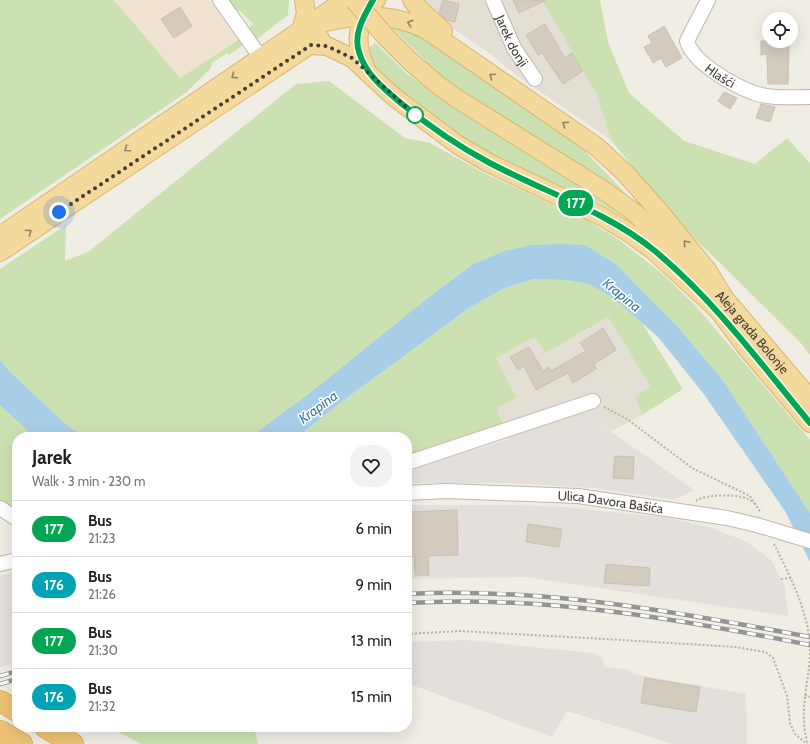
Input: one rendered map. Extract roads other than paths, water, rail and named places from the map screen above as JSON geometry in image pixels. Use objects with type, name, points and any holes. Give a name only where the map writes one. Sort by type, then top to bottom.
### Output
[{"type":"highway","points":[[0,701],[12,708]]},
{"type":"highway","points":[[0,731],[22,744]]},
{"type":"highway","points":[[53,732],[73,744]]},
{"type":"main road","points":[[304,0],[306,34]]},
{"type":"main road","points":[[412,0],[429,19],[452,38],[466,58]]},
{"type":"main road","points":[[0,236],[55,207],[306,34],[357,4]]},
{"type":"main road","points":[[0,252],[55,207],[261,58],[357,4]]},
{"type":"main road","points":[[357,4],[381,16],[411,23],[427,30],[466,58],[565,123],[597,147],[624,173],[659,211],[707,270],[720,303]]},
{"type":"main road","points":[[357,4],[357,42],[366,70]]},
{"type":"main road","name":"Aleja grada Bolonje","points":[[357,4],[386,37],[411,62],[438,85],[456,98],[597,186],[635,213],[666,241],[720,303],[810,399]]},
{"type":"main road","points":[[306,34],[352,58],[408,109],[458,145],[489,163],[598,214],[654,251],[720,303]]},
{"type":"main road","name":"Aleja grada Bolonje","points":[[720,303],[810,423]]},
{"type":"street","points":[[220,0],[261,58]]},
{"type":"street","name":"Jarek donji","points":[[493,0],[514,48],[535,79]]},
{"type":"street","name":"Hlašći","points":[[708,0],[687,40],[689,48],[699,60],[725,78],[754,93],[777,97],[810,97]]},
{"type":"street","points":[[412,461],[593,401]]},
{"type":"street","name":"Ulica Davora Bašića","points":[[412,493],[446,491],[578,496],[727,518],[757,525],[810,541]]},
{"type":"street","points":[[0,508],[12,516]]},
{"type":"street","points":[[0,564],[12,561]]},
{"type":"water","name":"Krapina","points":[[532,245],[585,245],[617,265],[676,325],[722,379],[810,513],[810,562],[785,511],[703,393],[658,337],[612,297],[589,284],[566,280],[533,279],[503,289],[469,308],[340,403],[304,432],[257,432],[311,392],[425,300],[472,265],[504,251]]},
{"type":"water","points":[[0,360],[9,371],[69,427],[80,432],[29,432],[0,405]]},
{"type":"railway","points":[[412,594],[509,594],[559,598],[660,611],[810,637]]},
{"type":"railway","points":[[412,603],[458,601],[508,603],[610,611],[710,626],[810,645]]},
{"type":"railway","points":[[0,676],[12,672]]},
{"type":"railway","points":[[0,684],[12,680]]}]
